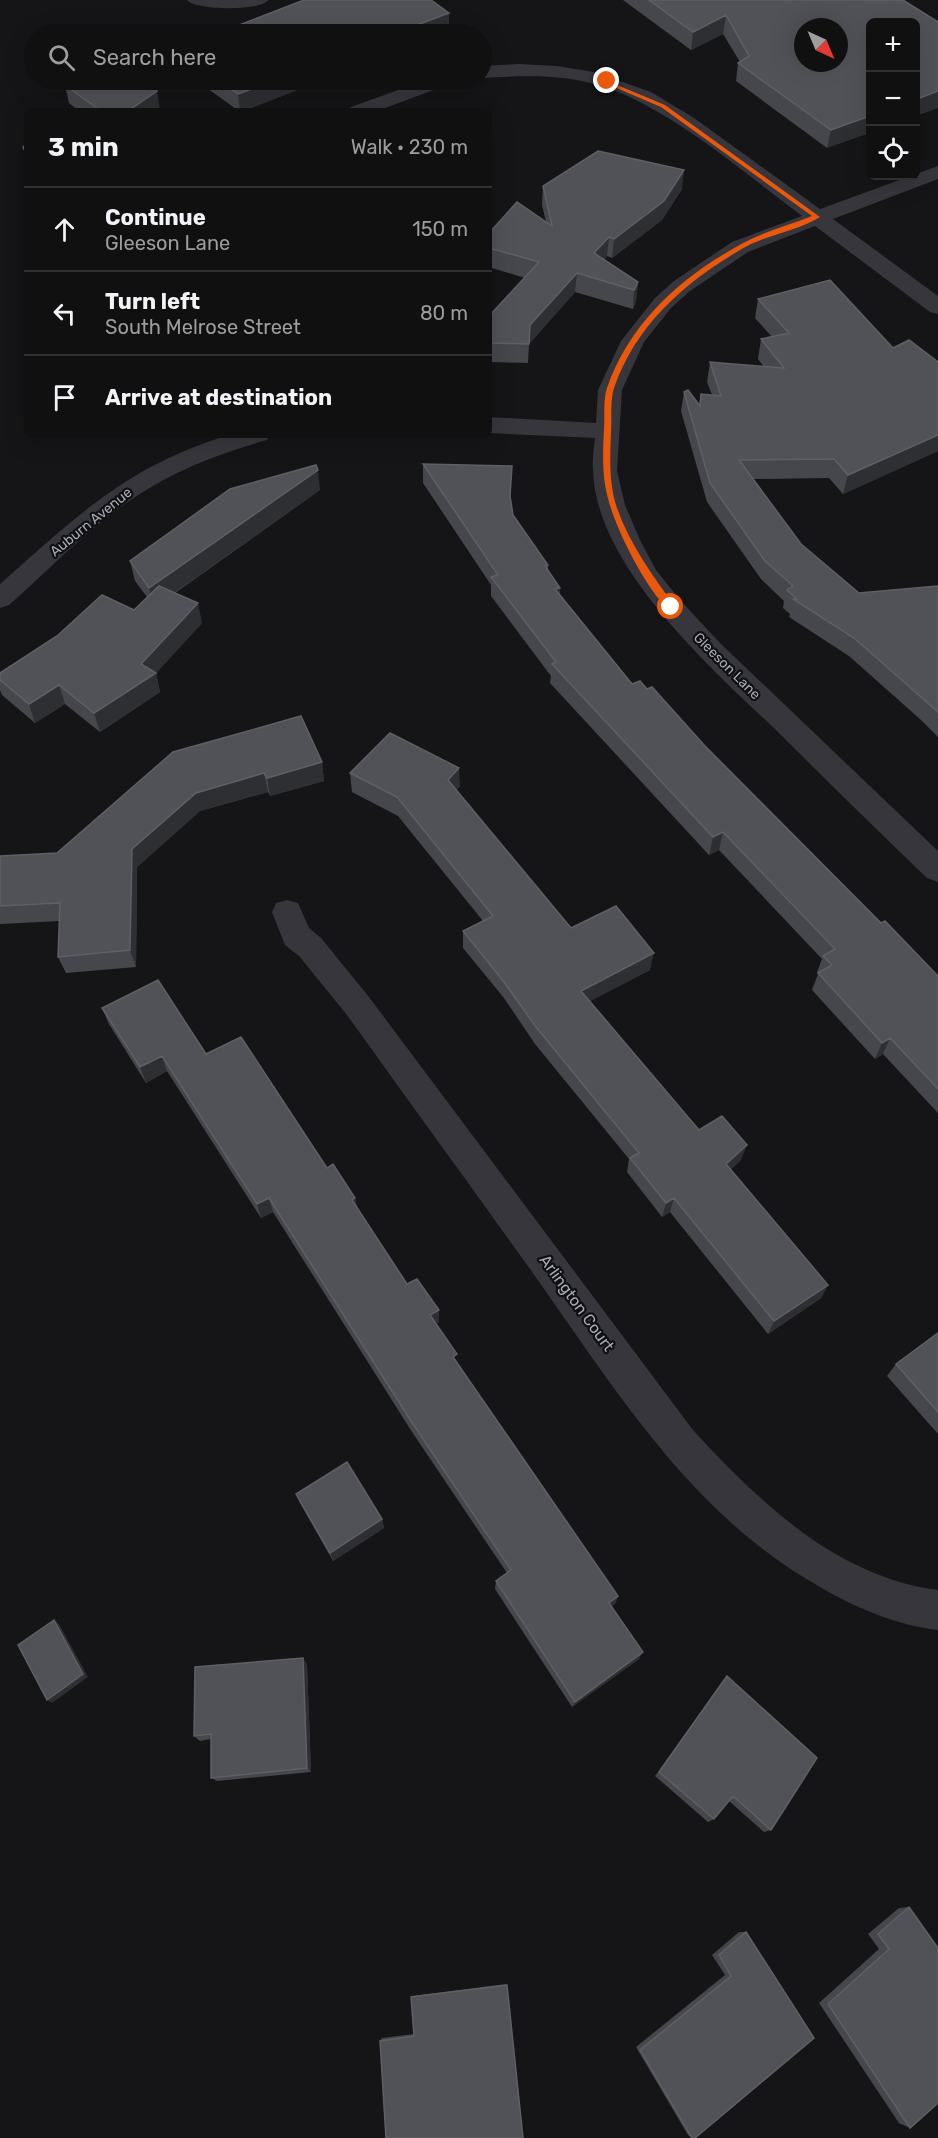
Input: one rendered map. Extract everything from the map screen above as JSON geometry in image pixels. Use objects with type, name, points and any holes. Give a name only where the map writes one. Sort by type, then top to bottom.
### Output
[{"type":"street","points":[[196,0],[250,3],[259,0]]},
{"type":"street","points":[[492,71],[560,72],[584,75],[629,89],[663,106],[938,308]]},
{"type":"street","points":[[366,108],[416,90]]},
{"type":"street","name":"Gleeson Lane","points":[[938,171],[740,247],[709,265],[663,303],[633,340],[610,390],[605,471],[612,505],[627,540],[646,575],[671,607],[711,651],[938,870]]},
{"type":"street","points":[[492,425],[607,431]]},
{"type":"street","name":"Auburn Avenue","points":[[0,599],[88,521],[127,491],[161,471],[200,453],[248,438]]},
{"type":"street","name":"Arlington Court","points":[[287,912],[296,936],[310,947],[358,1006],[635,1383],[709,1479],[771,1536],[818,1567],[868,1591],[922,1608],[938,1610]]},
{"type":"building","points":[[304,0],[431,0],[449,13],[420,24],[242,24]]},
{"type":"building","points":[[649,0],[903,0],[938,22],[938,91],[920,98],[920,18],[866,18],[866,117],[831,130],[738,63],[749,56],[726,15],[693,32]]},
{"type":"building","points":[[72,90],[157,91],[132,108],[97,108]]},
{"type":"building","points":[[232,90],[249,90],[238,94]]},
{"type":"building","points":[[598,151],[684,170],[664,201],[614,239],[609,237],[594,253],[638,282],[634,290],[577,273],[530,325],[529,344],[492,343],[492,313],[539,262],[492,249],[492,230],[517,202],[552,226],[543,186]]},
{"type":"building","points":[[830,280],[893,348],[909,340],[938,362],[938,435],[848,475],[834,459],[739,460],[801,544],[859,593],[938,586],[938,712],[854,638],[793,599],[797,599],[787,590],[793,586],[765,561],[710,483],[684,392],[688,390],[700,406],[701,394],[721,396],[710,362],[784,368],[761,339],[789,333],[758,299]]},
{"type":"building","points":[[423,464],[512,466],[510,496],[513,515],[548,565],[545,566],[560,588],[555,589],[632,684],[640,681],[647,689],[652,687],[705,746],[881,923],[885,921],[938,976],[938,1089],[890,1038],[882,1043],[818,973],[832,965],[823,956],[835,949],[723,832],[713,837],[552,664],[556,662],[491,577],[498,575]]},
{"type":"building","points":[[316,465],[318,470],[149,588],[130,561],[230,489]]},
{"type":"building","points":[[159,586],[198,603],[141,664],[156,673],[94,713],[59,685],[29,704],[0,680],[0,673],[57,636],[102,595],[134,610]]},
{"type":"building","points":[[301,716],[322,762],[267,778],[264,773],[196,793],[132,849],[130,950],[58,957],[60,903],[0,906],[0,856],[57,853],[173,752]]},
{"type":"building","points":[[390,733],[459,768],[448,780],[571,928],[616,906],[654,953],[581,991],[699,1130],[722,1116],[747,1145],[726,1164],[828,1285],[774,1321],[674,1198],[666,1203],[630,1158],[639,1153],[536,1027],[463,931],[493,916],[397,797],[350,773]]},
{"type":"building","points":[[158,980],[206,1054],[241,1037],[327,1168],[333,1164],[355,1198],[352,1200],[407,1284],[417,1279],[439,1310],[430,1315],[457,1354],[453,1357],[618,1596],[609,1603],[643,1652],[575,1702],[496,1581],[511,1570],[411,1421],[269,1198],[257,1204],[162,1056],[140,1067],[102,1008]]},
{"type":"building","points":[[938,1333],[938,1412],[896,1364]]},
{"type":"building","points":[[347,1462],[382,1519],[330,1553],[296,1494]]},
{"type":"building","points":[[54,1620],[83,1674],[47,1700],[18,1645]]},
{"type":"building","points":[[303,1658],[307,1768],[211,1778],[211,1734],[194,1736],[195,1667]]},
{"type":"building","points":[[727,1676],[817,1758],[771,1830],[733,1796],[714,1819],[659,1772]]},
{"type":"building","points":[[909,1907],[938,1948],[938,2103],[910,2128],[828,2004],[889,1949],[878,1934]]},
{"type":"building","points":[[746,1932],[814,2038],[695,2138],[692,2138],[640,2050],[731,1976],[719,1955]]},
{"type":"building","points":[[507,1985],[523,2138],[386,2138],[380,2041],[414,2036],[411,1997]]},
{"type":"route","points":[[607,81],[663,106],[817,217],[740,247],[709,265],[682,286],[663,303],[633,340],[610,390],[605,471],[612,505],[646,575],[671,607]]}]
